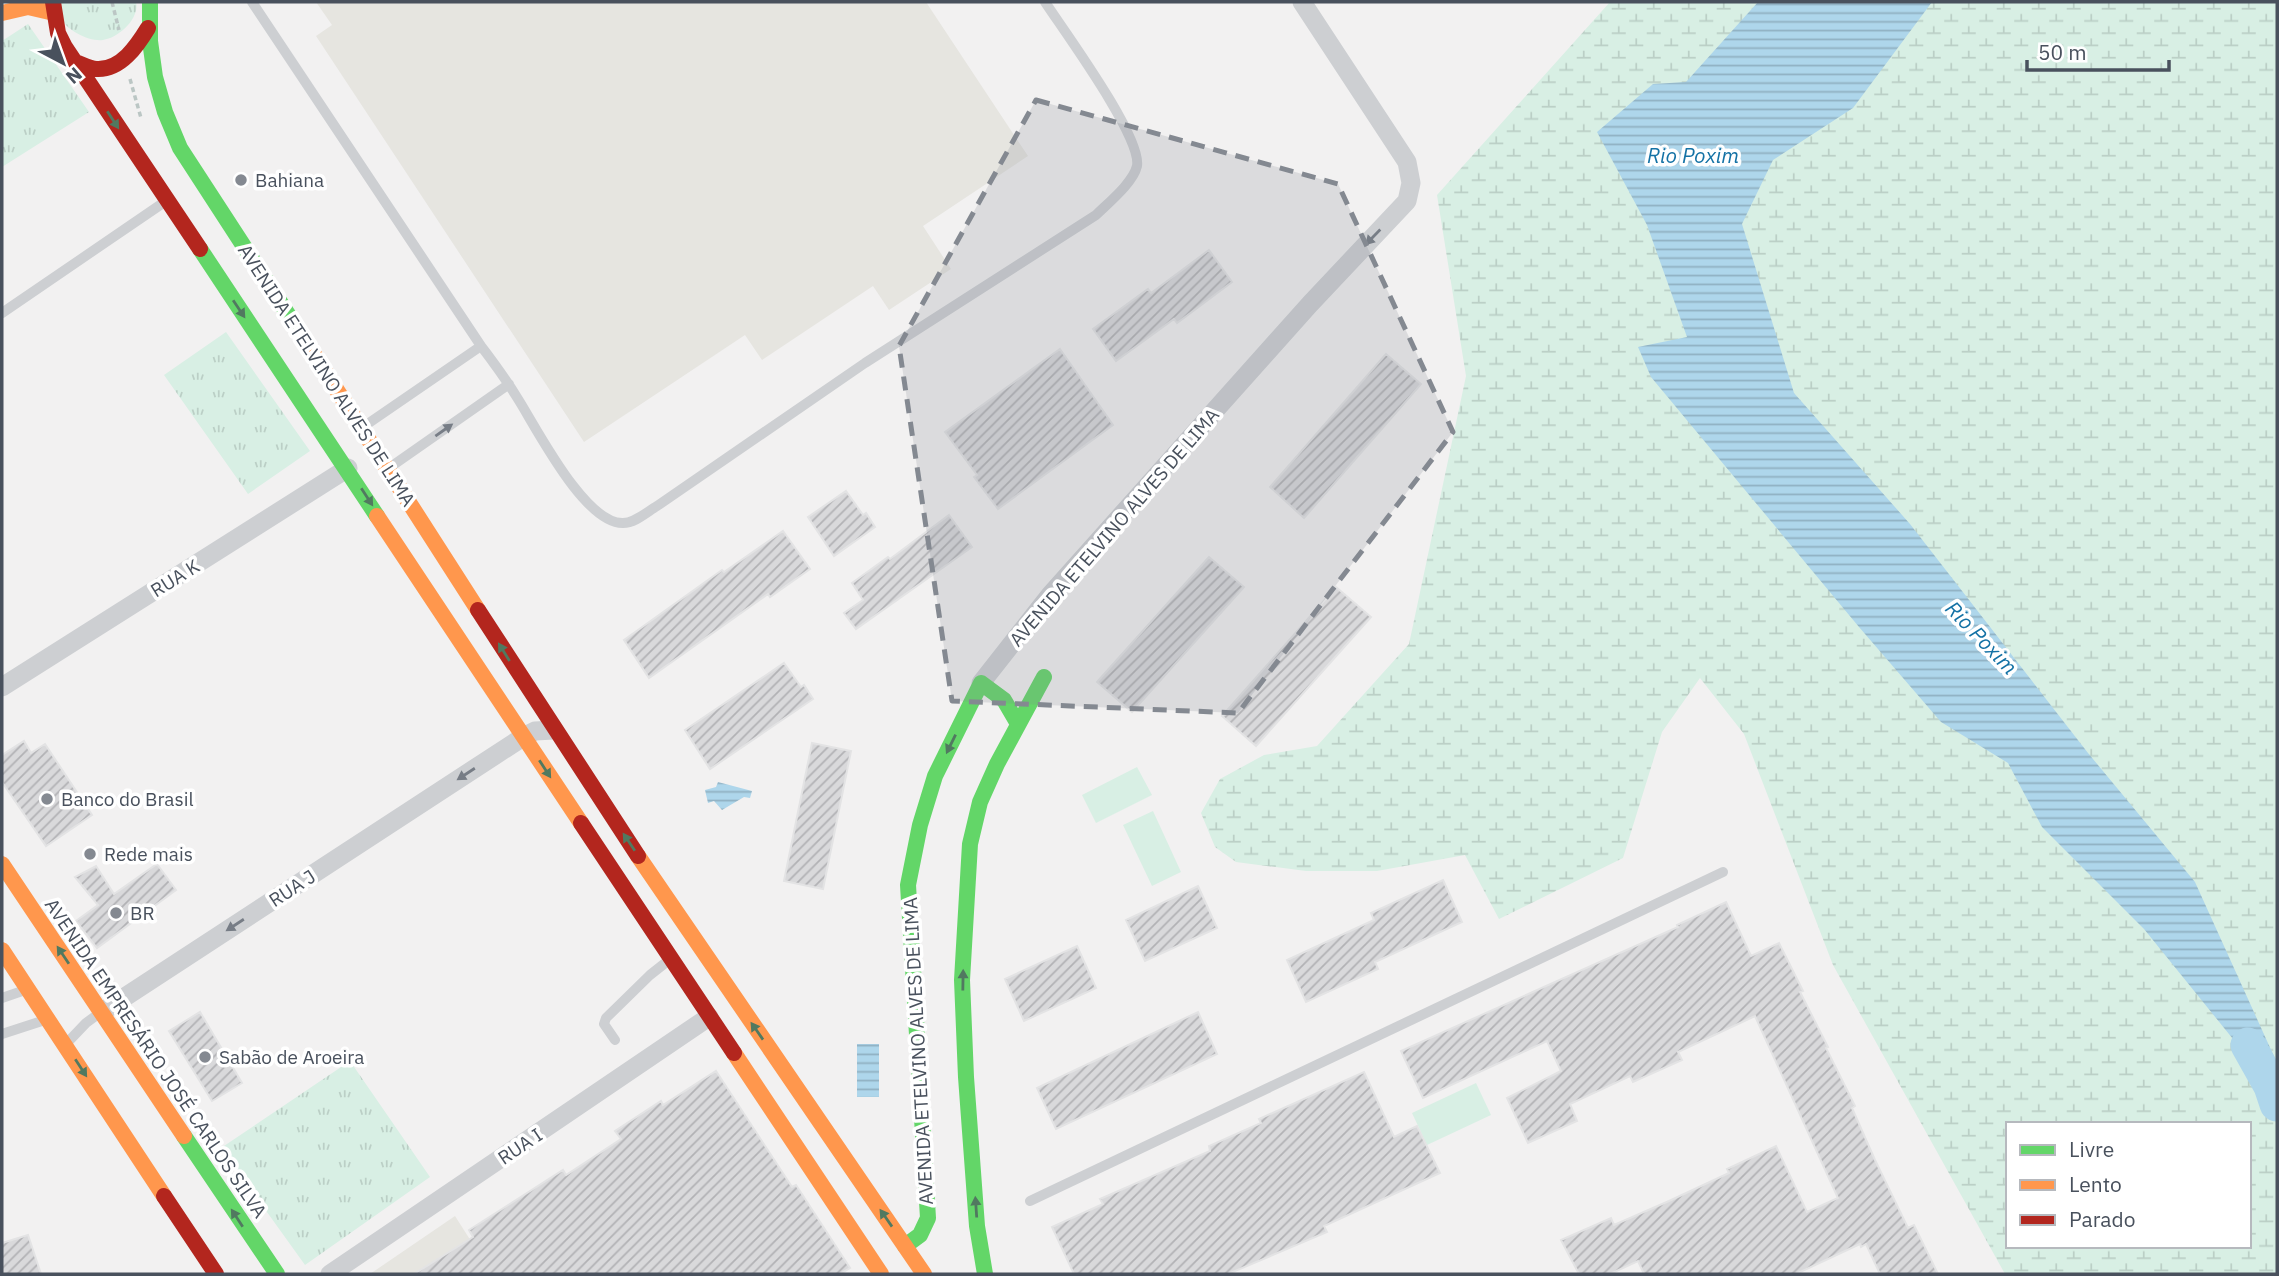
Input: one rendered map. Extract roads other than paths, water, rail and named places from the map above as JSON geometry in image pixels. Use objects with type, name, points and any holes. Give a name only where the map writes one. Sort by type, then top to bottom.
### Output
[{"type":"main road","name":"AVENIDA ETELVINO ALVES DE LIMA","points":[[149,2],[148,28],[154,77],[180,148],[554,730],[699,947],[924,1274]]},
{"type":"main road","points":[[2,13],[19,6],[54,7]]},
{"type":"main road","name":"AVENIDA ETELVINO ALVES DE LIMA","points":[[54,7],[58,33],[75,62],[348,468],[523,737],[881,1274]]},
{"type":"main road","points":[[75,62],[98,69],[113,65],[125,57],[148,28]]},
{"type":"main road","points":[[985,1274],[977,1226],[962,980],[970,844],[979,802],[1044,677]]},
{"type":"main road","name":"AVENIDA ETELVINO ALVES DE LIMA","points":[[905,1246],[921,1235],[928,1218],[908,885],[919,825],[935,776],[981,683]]},
{"type":"main road","points":[[981,683],[1004,699],[1018,724]]},
{"type":"main road","name":"AVENIDA EMPRESÁRIO JOSÉ CARLOS SILVA","points":[[2,864],[277,1274]]},
{"type":"main road","points":[[2,950],[216,1274]]},
{"type":"street","name":"AVENIDA ETELVINO ALVES DE LIMA","points":[[981,683],[1050,595],[1310,304],[1407,201],[1411,183],[1407,162],[1302,2]]},
{"type":"street","name":"RUA K","points":[[2,687],[348,468]]},
{"type":"street","points":[[523,737],[535,732],[554,730]]},
{"type":"street","name":"RUA J","points":[[102,1012],[523,737]]},
{"type":"street","name":"RUA I","points":[[330,1274],[709,1017]]},
{"type":"lane","points":[[253,2],[481,346],[509,384],[568,480],[597,512],[611,520],[624,523],[657,506],[865,363],[1096,215],[1123,189],[1137,168],[1137,152],[1125,125],[1045,2]]},
{"type":"lane","points":[[2,313],[166,201]]},
{"type":"lane","points":[[362,428],[481,346]]},
{"type":"lane","points":[[388,469],[509,384]]},
{"type":"lane","points":[[1030,1201],[1723,872]]},
{"type":"lane","points":[[615,1040],[604,1024],[606,1018],[670,959]]},
{"type":"lane","points":[[2,998],[28,989]]},
{"type":"lane","name":"RUA J","points":[[65,1045],[86,1023],[102,1012]]},
{"type":"lane","points":[[2,1034],[48,1019]]},
{"type":"water","name":"Rio Poxim","points":[[1758,2],[1932,2],[1853,108],[1773,160],[1742,224],[1794,393],[1910,524],[2088,753],[2195,882],[2277,1063],[2277,1103],[2271,1086],[2144,929],[2042,827],[2008,763],[1941,722],[1651,377],[1638,347],[1687,337],[1647,225],[1597,132],[1653,84],[1686,82]]},
{"type":"water","points":[[718,782],[752,791],[750,798],[744,797],[722,810],[714,801],[708,803],[705,790],[716,787]]},
{"type":"water","points":[[857,1044],[879,1044],[879,1097],[857,1097]]},
{"type":"waterway","name":"Rio Poxim","points":[[2248,1045],[2271,1086],[2277,1104]]},
{"type":"place","name":"Bahiana","points":[[241,180]]},
{"type":"place","name":"Banco do Brasil","points":[[47,799]]},
{"type":"place","name":"Rede mais","points":[[90,854]]},
{"type":"place","name":"BR","points":[[116,913]]},
{"type":"place","name":"Sabão de Aroeira","points":[[205,1057]]}]
